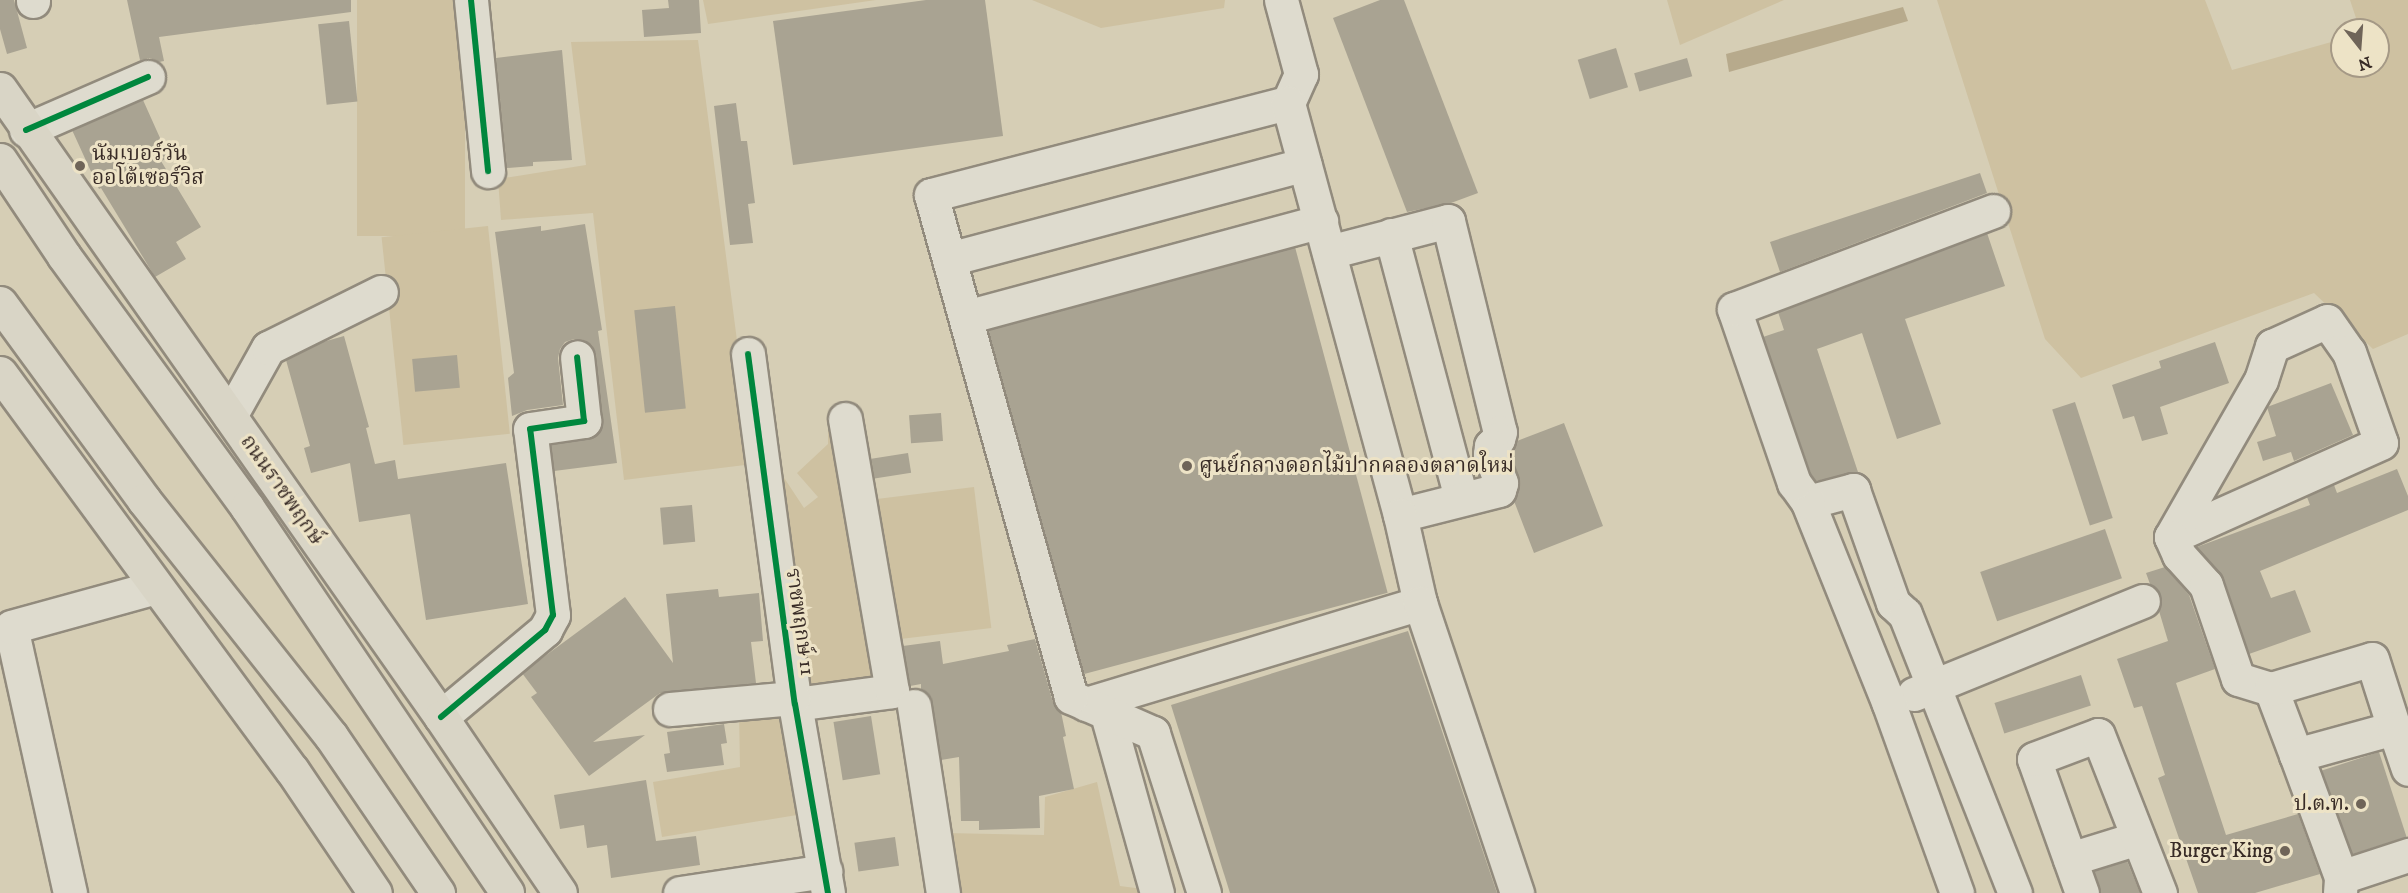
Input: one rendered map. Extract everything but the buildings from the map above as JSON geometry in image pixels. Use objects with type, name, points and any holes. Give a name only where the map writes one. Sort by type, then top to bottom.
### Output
[{"type":"main road","name":"ถนนราชพฤกษ์","points":[[0,89],[26,130],[441,717],[560,893]]},
{"type":"main road","name":"ถนนราชพฤกษ์","points":[[0,160],[64,256],[247,507],[507,893]]},
{"type":"main road","points":[[1,305],[144,500],[331,736],[438,893]]},
{"type":"main road","points":[[0,373],[292,770],[375,893]]},
{"type":"street","points":[[471,0],[488,171]]},
{"type":"street","points":[[1281,0],[1301,74],[1288,103],[1400,515],[1420,603],[1517,893]]},
{"type":"street","points":[[26,130],[148,77]]},
{"type":"street","points":[[1204,893],[1153,733],[1071,697],[931,195],[1288,103]]},
{"type":"street","points":[[949,259],[1305,164]]},
{"type":"street","points":[[1957,893],[1889,704],[1808,502],[1794,483],[1734,309],[1993,211]]},
{"type":"street","points":[[966,317],[1325,236],[1391,236],[1448,221],[1500,432],[1498,439],[1491,446],[1490,454],[1501,483],[1498,490],[1400,515]]},
{"type":"street","points":[[1391,236],[1461,498]]},
{"type":"street","points":[[230,416],[268,348],[381,292]]},
{"type":"street","points":[[2327,321],[2349,352],[2381,443],[2171,537],[2261,380],[2272,346],[2327,321]]},
{"type":"street","name":"ราชพฤกษ์ 11","points":[[748,354],[794,701],[826,882]]},
{"type":"street","points":[[441,717],[545,630],[553,615],[530,429],[584,421],[577,357]]},
{"type":"street","points":[[670,709],[794,701],[892,691],[845,419]]},
{"type":"street","points":[[1808,502],[1853,490],[1893,603],[1905,614],[2015,893]]},
{"type":"street","points":[[2171,537],[2179,555],[2206,585],[2238,679],[2271,689],[2372,659],[2408,769]]},
{"type":"street","points":[[70,893],[11,627],[156,587]]},
{"type":"street","points":[[1889,704],[2143,601]]},
{"type":"street","points":[[1096,709],[1420,603]]},
{"type":"street","points":[[2271,689],[2341,885],[2408,855]]},
{"type":"street","points":[[914,706],[943,893]]},
{"type":"street","points":[[1096,709],[1157,893]]},
{"type":"street","points":[[2296,755],[2394,728]]},
{"type":"street","points":[[2082,893],[2034,759],[2098,735],[2160,893]]},
{"type":"street","points":[[2070,859],[2138,838]]},
{"type":"street","points":[[680,893],[826,882]]},
{"type":"shaded area","points":[[357,0],[465,0],[465,236],[357,236]]},
{"type":"shaded area","points":[[703,0],[876,0],[708,24]]},
{"type":"shaded area","points":[[1032,0],[1225,0],[1224,8],[1101,28]]},
{"type":"shaded area","points":[[1667,0],[1784,0],[1680,45]]},
{"type":"shaded area","points":[[1937,0],[2205,0],[2232,70],[2330,42],[2330,78],[2390,78],[2390,18],[2356,18],[2350,0],[2408,0],[2408,334],[2373,349],[2314,293],[2081,378],[2045,339]]},
{"type":"shaded area","points":[[1903,7],[1908,21],[1729,72],[1726,54]]},
{"type":"shaded area","points":[[698,40],[753,464],[624,480],[593,213],[501,220],[498,179],[586,165],[571,42]]},
{"type":"shaded area","points":[[488,226],[510,434],[403,445],[382,237]]},
{"type":"shaded area","points":[[828,414],[845,419],[882,682],[803,696],[771,458],[804,508],[818,497],[797,473],[828,444]]},
{"type":"shaded area","points":[[974,487],[991,628],[884,641],[867,500]]},
{"type":"shaded area","points":[[785,710],[803,814],[662,837],[653,782],[740,767],[739,711]]},
{"type":"shaded area","points":[[1097,782],[1120,886],[1143,889],[1143,893],[956,893],[945,833],[1044,835],[1045,797]]},
{"type":"cycle path","points":[[471,0],[488,171]]},
{"type":"cycle path","points":[[26,130],[148,77]]},
{"type":"cycle path","points":[[748,354],[795,704],[828,893]]},
{"type":"cycle path","points":[[441,717],[545,630],[553,615],[530,429],[584,421],[577,357]]},
{"type":"place","name":"นัมเบอร์วัน ออโต้เซอร์วิส","points":[[80,166]]},
{"type":"place","name":"ศูนย์กลางดอกไม้ปากคลองตลาดใหม่","points":[[1187,466]]},
{"type":"place","name":"ป.ต.ท.","points":[[2361,804]]},
{"type":"place","name":"Burger King","points":[[2285,851]]}]
